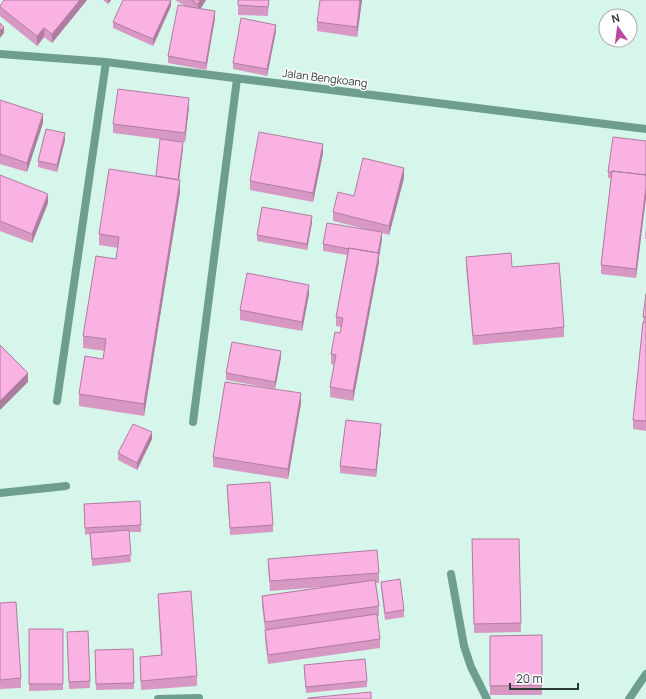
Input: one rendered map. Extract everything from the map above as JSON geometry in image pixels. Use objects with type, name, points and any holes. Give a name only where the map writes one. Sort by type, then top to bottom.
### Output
[{"type":"street","name":"Jalan Bengkoang","points":[[0,54],[106,62],[646,129]]},
{"type":"street","points":[[57,401],[106,62]]},
{"type":"street","points":[[193,422],[237,79]]},
{"type":"street","points":[[0,493],[66,486]]},
{"type":"street","points":[[452,574],[464,646],[470,667],[487,699]]},
{"type":"street","points":[[629,699],[646,674]]},
{"type":"street","points":[[158,699],[199,698]]},
{"type":"building","points":[[4,0],[80,0],[52,34],[44,28],[37,36],[0,7]]},
{"type":"building","points":[[123,0],[171,0],[153,39],[113,22]]},
{"type":"building","points":[[191,0],[200,0],[198,4]]},
{"type":"building","points":[[238,0],[269,0],[268,7],[238,5]]},
{"type":"building","points":[[320,0],[360,0],[357,27],[317,22]]},
{"type":"building","points":[[178,5],[215,11],[206,63],[168,56]]},
{"type":"building","points":[[241,18],[276,25],[267,69],[233,63]]},
{"type":"building","points":[[0,23],[4,27],[0,31]]},
{"type":"building","points":[[118,89],[189,98],[185,133],[113,124]]},
{"type":"building","points":[[0,100],[43,114],[27,163],[0,154]]},
{"type":"building","points":[[46,129],[65,133],[57,165],[38,161]]},
{"type":"building","points":[[259,132],[323,144],[313,193],[250,181]]},
{"type":"building","points":[[613,137],[646,141],[646,175],[612,171],[608,172]]},
{"type":"building","points":[[160,139],[183,142],[178,180],[156,176]]},
{"type":"building","points":[[363,158],[404,168],[389,226],[333,212],[338,192],[354,196]]},
{"type":"building","points":[[109,169],[180,180],[144,404],[79,394],[85,356],[103,359],[106,339],[83,336],[96,256],[116,259],[119,237],[99,234]]},
{"type":"building","points":[[612,171],[646,175],[646,187],[636,269],[601,265]]},
{"type":"building","points":[[0,175],[48,194],[32,234],[0,221]]},
{"type":"building","points":[[262,207],[312,216],[307,244],[257,235]]},
{"type":"building","points":[[327,223],[382,232],[378,253],[323,244]]},
{"type":"building","points":[[349,248],[379,253],[353,391],[330,387],[336,355],[331,354],[335,332],[340,333],[343,318],[336,317]]},
{"type":"building","points":[[511,253],[512,267],[559,263],[564,327],[473,336],[466,257]]},
{"type":"building","points":[[247,273],[309,285],[302,322],[240,310]]},
{"type":"building","points":[[646,294],[646,317],[643,317]]},
{"type":"building","points":[[643,322],[646,322],[646,421],[633,420]]},
{"type":"building","points":[[232,342],[281,351],[275,382],[226,373]]},
{"type":"building","points":[[0,345],[28,373],[0,401]]},
{"type":"building","points":[[225,382],[301,393],[288,469],[213,457]]},
{"type":"building","points":[[346,420],[381,424],[376,470],[340,466]]},
{"type":"building","points":[[133,424],[152,432],[137,463],[118,453]]},
{"type":"building","points":[[270,482],[273,525],[230,528],[227,485]]},
{"type":"building","points":[[140,501],[141,525],[85,528],[84,504]]},
{"type":"building","points":[[129,530],[131,555],[92,559],[90,533]]},
{"type":"building","points":[[472,539],[519,539],[521,623],[474,624]]},
{"type":"building","points":[[377,550],[379,573],[270,581],[268,559]]},
{"type":"building","points":[[400,579],[404,610],[385,613],[381,582]]},
{"type":"building","points":[[375,580],[379,606],[265,622],[262,596]]},
{"type":"building","points":[[191,591],[197,676],[141,681],[140,657],[162,655],[158,594]]},
{"type":"building","points":[[16,602],[21,678],[0,680],[0,603]]},
{"type":"building","points":[[377,614],[380,639],[268,655],[265,630]]},
{"type":"building","points":[[29,629],[63,629],[63,684],[29,684]]},
{"type":"building","points":[[88,631],[90,681],[69,682],[67,632]]},
{"type":"building","points":[[542,635],[542,685],[490,686],[490,636]]},
{"type":"building","points":[[133,649],[134,683],[96,684],[95,650]]},
{"type":"building","points":[[365,659],[367,681],[306,687],[304,665]]},
{"type":"building","points":[[371,692],[371,699],[308,699],[308,698]]}]
